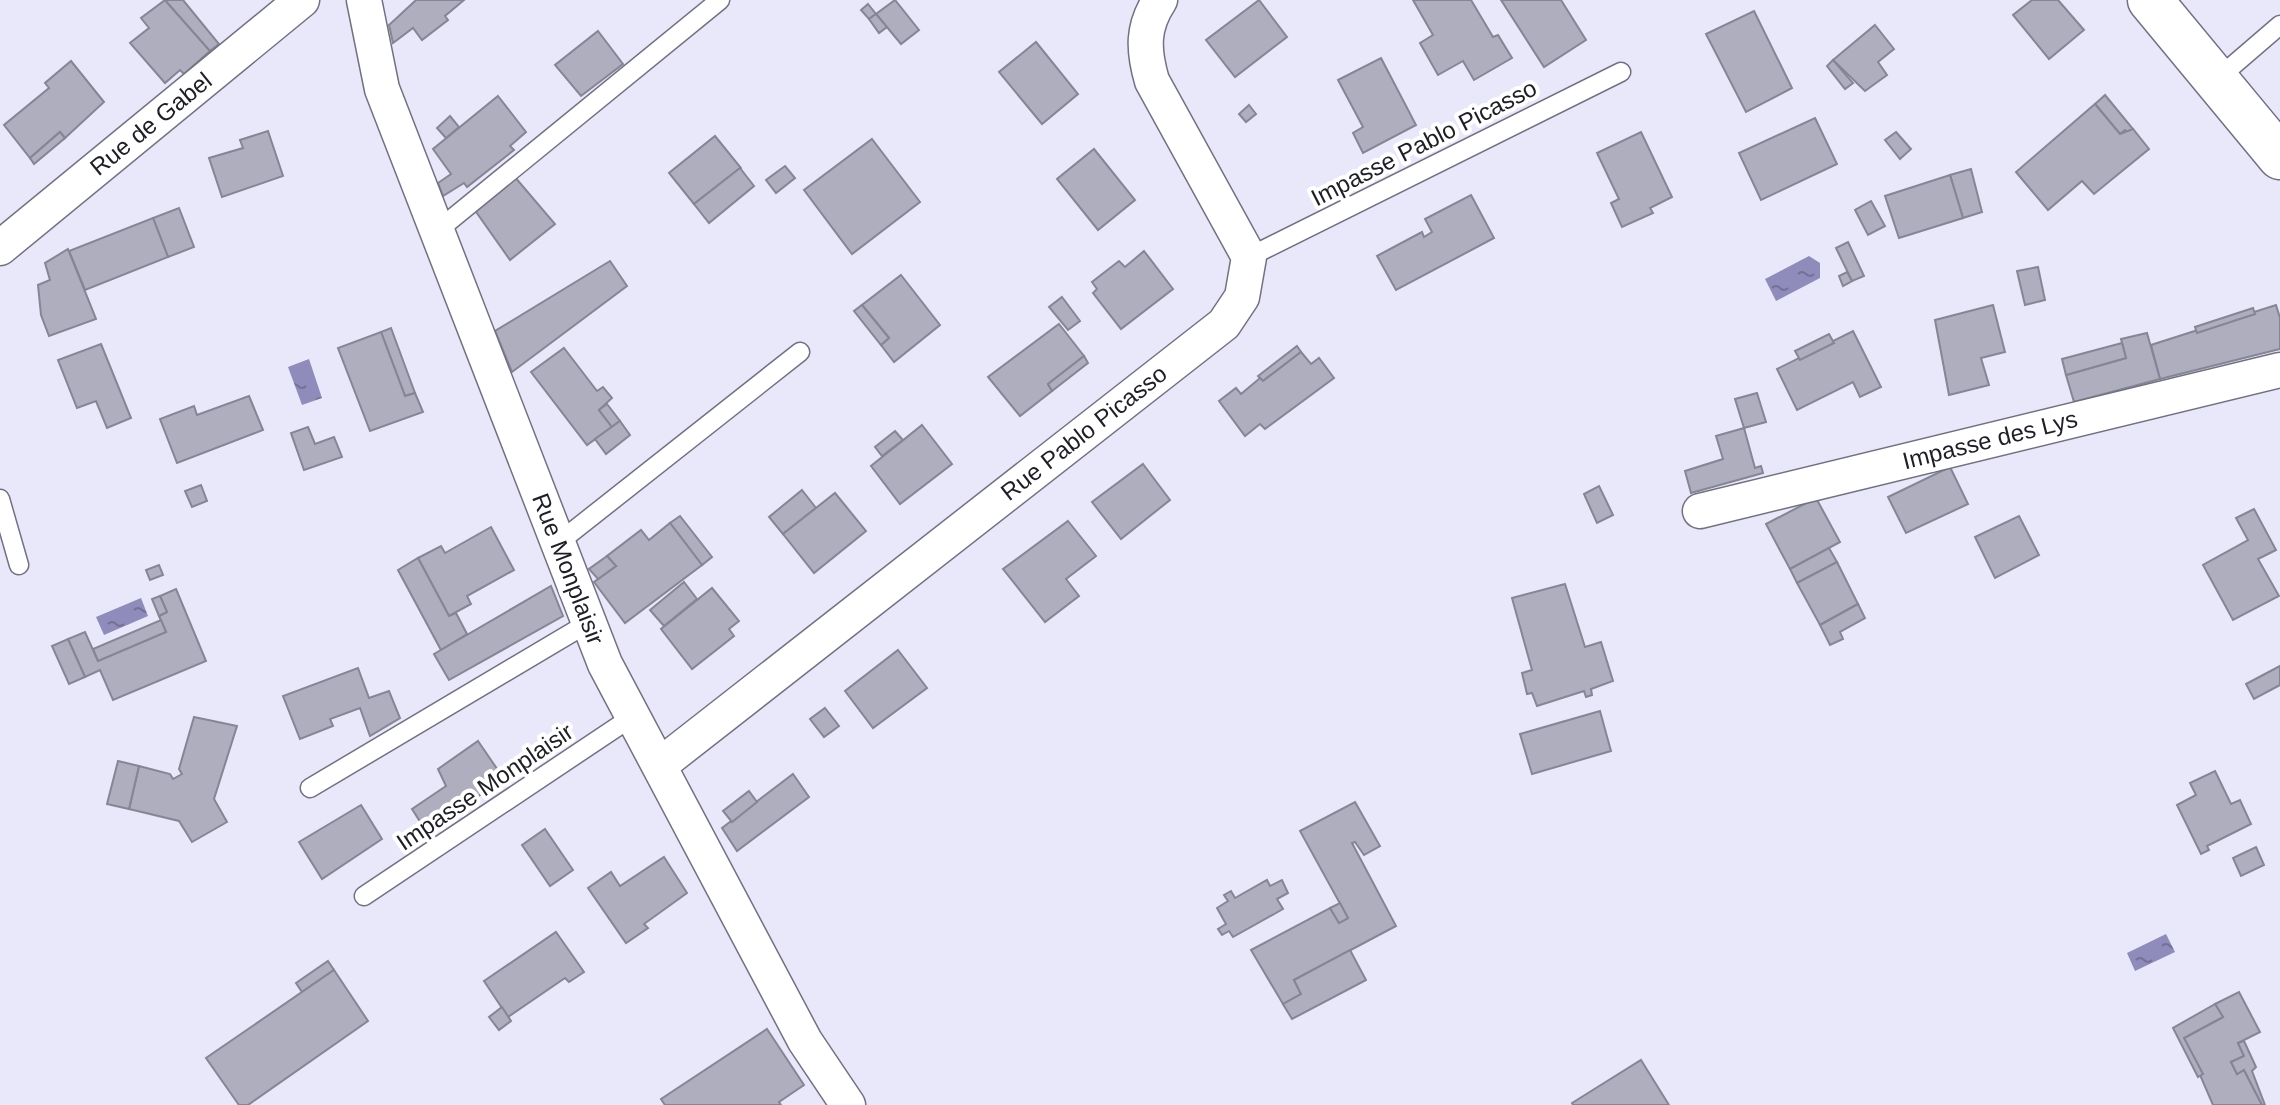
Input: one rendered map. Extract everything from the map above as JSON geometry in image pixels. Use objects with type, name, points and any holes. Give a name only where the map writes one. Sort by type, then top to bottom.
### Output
[{"type":"main road","points":[[2150,0],[2280,157]]},
{"type":"street","name":"Rue de Gabel","points":[[0,248],[302,0]]},
{"type":"street","name":"Rue Monplaisir","points":[[364,0],[382,89],[588,623],[632,717],[805,1041],[848,1105]]},
{"type":"street","points":[[1160,0],[1149,17],[1143,50],[1152,81],[1249,257]]},
{"type":"street","name":"Rue Pablo Picasso","points":[[660,765],[1224,324],[1242,297],[1249,257]]},
{"type":"street","name":"Impasse des Lys","points":[[1700,511],[2280,370]]},
{"type":"lane","points":[[437,231],[720,0]]},
{"type":"lane","points":[[2216,80],[2280,25]]},
{"type":"lane","name":"Impasse Pablo Picasso","points":[[1249,257],[1621,72]]},
{"type":"lane","points":[[558,543],[800,352]]},
{"type":"lane","points":[[0,499],[19,565]]},
{"type":"lane","points":[[310,788],[588,623]]},
{"type":"lane","name":"Impasse Monplaisir","points":[[364,896],[632,717]]},
{"type":"water","points":[[1809,256],[1820,263],[1820,278],[1776,301],[1765,279]]},
{"type":"water","points":[[309,359],[322,398],[302,405],[288,367]]},
{"type":"water","points":[[141,598],[148,616],[104,635],[96,617]]},
{"type":"water","points":[[2166,934],[2175,952],[2135,971],[2127,953]]},
{"type":"building","points":[[165,0],[210,51],[184,74],[180,70],[165,83],[130,43],[149,28],[141,18]]},
{"type":"building","points":[[165,0],[183,0],[219,44],[210,51]]},
{"type":"building","points":[[416,0],[464,0],[445,16],[448,20],[422,40],[413,28],[393,43],[389,25]]},
{"type":"building","points":[[895,0],[919,30],[901,44],[876,14]]},
{"type":"building","points":[[1259,0],[1287,37],[1235,77],[1206,40]]},
{"type":"building","points":[[1413,0],[1471,0],[1493,37],[1498,35],[1512,58],[1474,80],[1463,61],[1438,75],[1420,43],[1433,35]]},
{"type":"building","points":[[1501,0],[1561,0],[1586,40],[1544,67]]},
{"type":"building","points":[[2032,0],[2058,0],[2084,30],[2049,59],[2013,15]]},
{"type":"building","points":[[868,4],[876,14],[869,19],[861,10]]},
{"type":"building","points":[[1754,11],[1792,88],[1746,112],[1706,34]]},
{"type":"building","points":[[876,14],[887,27],[879,33],[869,19]]},
{"type":"building","points":[[1875,25],[1894,49],[1878,62],[1887,75],[1865,91],[1833,60]]},
{"type":"building","points":[[598,31],[623,64],[581,96],[555,65]]},
{"type":"building","points":[[1036,42],[1078,94],[1042,124],[999,72]]},
{"type":"building","points":[[1381,58],[1416,125],[1363,153],[1353,133],[1363,127],[1338,80]]},
{"type":"building","points":[[1833,60],[1853,83],[1845,89],[1827,66]]},
{"type":"building","points":[[71,61],[104,102],[65,138],[60,132],[30,158],[4,125],[49,88],[45,83]]},
{"type":"building","points":[[2105,95],[2133,129],[2128,133],[2125,130],[2120,134],[2095,104]]},
{"type":"building","points":[[498,96],[526,132],[510,146],[514,150],[467,187],[464,183],[443,196],[438,183],[451,174],[433,149]]},
{"type":"building","points":[[2095,104],[2120,134],[2133,129],[2149,149],[2094,194],[2082,181],[2048,210],[2016,172]]},
{"type":"building","points":[[1249,105],[1256,114],[1246,122],[1239,114]]},
{"type":"building","points":[[450,116],[459,127],[446,138],[437,128]]},
{"type":"building","points":[[1815,118],[1837,164],[1761,200],[1739,153]]},
{"type":"building","points":[[268,131],[283,176],[222,197],[209,158],[243,148],[240,140]]},
{"type":"building","points":[[60,132],[65,138],[34,164],[30,158]]},
{"type":"building","points":[[1641,132],[1672,197],[1650,208],[1653,213],[1622,227],[1611,203],[1619,199],[1597,153]]},
{"type":"building","points":[[1896,132],[1911,149],[1900,159],[1885,140]]},
{"type":"building","points":[[715,136],[741,168],[694,204],[669,173]]},
{"type":"building","points":[[872,139],[920,202],[852,254],[804,190]]},
{"type":"building","points":[[1094,149],[1135,200],[1098,230],[1057,179]]},
{"type":"building","points":[[785,166],[795,178],[776,193],[766,180]]},
{"type":"building","points":[[740,168],[754,186],[709,223],[694,204]]},
{"type":"building","points":[[1971,169],[1982,212],[1963,218],[1950,175]]},
{"type":"building","points":[[1950,175],[1963,218],[1899,238],[1885,196]]},
{"type":"building","points":[[514,176],[555,224],[510,260],[474,209]]},
{"type":"building","points":[[1471,195],[1494,238],[1396,290],[1377,256],[1422,232],[1424,237],[1432,232],[1425,219]]},
{"type":"building","points":[[1871,201],[1885,226],[1868,235],[1855,210]]},
{"type":"building","points":[[179,208],[194,247],[168,257],[153,218]]},
{"type":"building","points":[[153,218],[168,257],[85,290],[69,251]]},
{"type":"building","points":[[1848,242],[1864,276],[1852,281],[1836,248]]},
{"type":"building","points":[[68,249],[96,319],[49,336],[41,315],[38,285],[50,280],[45,263]]},
{"type":"building","points":[[1144,251],[1173,289],[1121,329],[1093,293],[1097,289],[1092,282],[1119,261],[1125,267]]},
{"type":"building","points":[[610,261],[627,286],[512,372],[495,331]]},
{"type":"building","points":[[2038,267],[2045,300],[2025,305],[2017,271]]},
{"type":"building","points":[[1847,272],[1852,281],[1843,286],[1839,276]]},
{"type":"building","points":[[901,275],[940,325],[894,362],[881,345],[889,338],[862,305]]},
{"type":"building","points":[[1062,297],[1080,321],[1068,330],[1049,307]]},
{"type":"building","points":[[862,305],[889,338],[881,345],[854,311]]},
{"type":"building","points":[[1993,305],[2005,352],[1981,358],[1989,385],[1949,395],[1935,320]]},
{"type":"building","points":[[2276,305],[2280,318],[2280,349],[2160,379],[2151,345]]},
{"type":"building","points":[[2253,308],[2255,314],[2197,333],[2195,327]]},
{"type":"building","points":[[1059,324],[1084,356],[1048,384],[1052,391],[1020,416],[988,377]]},
{"type":"building","points":[[391,328],[415,393],[405,396],[381,332]]},
{"type":"building","points":[[1853,331],[1881,387],[1860,397],[1853,382],[1797,410],[1777,369]]},
{"type":"building","points":[[381,332],[405,396],[415,393],[423,412],[370,431],[338,348]]},
{"type":"building","points":[[2147,333],[2160,379],[2074,402],[2066,375],[2126,358],[2121,339]]},
{"type":"building","points":[[1829,334],[1834,343],[1800,360],[1795,351]]},
{"type":"building","points":[[2122,343],[2126,358],[2066,375],[2062,359]]},
{"type":"building","points":[[101,344],[131,418],[107,428],[96,401],[77,408],[58,360]]},
{"type":"building","points":[[1297,346],[1301,352],[1263,381],[1258,376]]},
{"type":"building","points":[[564,348],[597,391],[603,387],[612,398],[599,410],[612,427],[587,445],[531,372]]},
{"type":"building","points":[[1301,352],[1311,364],[1319,358],[1334,378],[1265,429],[1260,424],[1245,436],[1219,401],[1236,388],[1241,394],[1260,378],[1263,381]]},
{"type":"building","points":[[1084,356],[1088,363],[1052,391],[1048,384]]},
{"type":"building","points":[[1757,393],[1766,422],[1744,428],[1735,399]]},
{"type":"building","points":[[249,396],[263,430],[177,463],[160,419],[194,406],[197,415]]},
{"type":"building","points":[[607,404],[620,421],[612,427],[599,410]]},
{"type":"building","points":[[620,421],[630,435],[606,454],[595,439]]},
{"type":"building","points":[[922,425],[952,464],[900,504],[871,466]]},
{"type":"building","points":[[308,427],[315,444],[334,437],[342,457],[304,470],[291,433]]},
{"type":"building","points":[[1744,428],[1755,468],[1761,466],[1763,473],[1691,493],[1685,471],[1723,459],[1716,436]]},
{"type":"building","points":[[895,431],[903,440],[882,456],[875,447]]},
{"type":"building","points":[[1143,464],[1170,500],[1121,539],[1092,502]]},
{"type":"building","points":[[1950,467],[1968,504],[1906,533],[1888,497]]},
{"type":"building","points":[[201,485],[207,501],[192,507],[185,491]]},
{"type":"building","points":[[1599,486],[1613,515],[1597,523],[1584,494]]},
{"type":"building","points":[[802,490],[816,508],[783,534],[769,517]]},
{"type":"building","points":[[835,493],[866,531],[814,573],[783,534]]},
{"type":"building","points":[[1816,498],[1840,542],[1790,569],[1766,524]]},
{"type":"building","points":[[2254,509],[2276,550],[2258,559],[2279,596],[2233,620],[2203,565],[2248,540],[2236,518]]},
{"type":"building","points":[[680,516],[712,557],[702,565],[670,523]]},
{"type":"building","points":[[2019,516],[2039,555],[1995,578],[1975,537]]},
{"type":"building","points":[[1068,521],[1096,556],[1066,579],[1079,596],[1045,622],[1003,569]]},
{"type":"building","points":[[670,523],[702,565],[625,623],[594,582],[616,566],[607,556],[641,530],[649,540]]},
{"type":"building","points":[[491,527],[514,570],[467,596],[471,604],[449,616],[418,558],[441,546],[445,553]]},
{"type":"building","points":[[1829,548],[1837,562],[1797,583],[1790,569]]},
{"type":"building","points":[[607,556],[616,566],[598,579],[589,569]]},
{"type":"building","points":[[418,558],[449,616],[456,613],[467,634],[441,650],[398,570]]},
{"type":"building","points":[[1837,562],[1858,604],[1820,625],[1797,583]]},
{"type":"building","points":[[159,565],[163,575],[150,580],[146,570]]},
{"type":"building","points":[[684,582],[697,599],[664,626],[650,610]]},
{"type":"building","points":[[1565,584],[1585,647],[1601,642],[1613,681],[1591,689],[1592,695],[1586,697],[1584,691],[1537,706],[1532,693],[1527,694],[1522,673],[1532,670],[1512,598]]},
{"type":"building","points":[[551,586],[563,616],[449,680],[434,654]]},
{"type":"building","points":[[712,588],[739,621],[729,629],[734,636],[692,669],[661,629]]},
{"type":"building","points":[[176,589],[206,661],[113,700],[100,670],[85,677],[68,639],[85,632],[98,661],[166,632],[159,616],[167,612],[160,596]]},
{"type":"building","points":[[160,596],[167,612],[159,616],[152,599]]},
{"type":"building","points":[[1858,604],[1865,618],[1840,632],[1843,639],[1830,645],[1820,625]]},
{"type":"building","points":[[161,620],[166,632],[98,661],[93,649]]},
{"type":"building","points":[[68,639],[85,677],[69,684],[52,646]]},
{"type":"building","points":[[898,650],[927,688],[873,728],[845,691]]},
{"type":"building","points":[[2280,666],[2280,685],[2254,699],[2246,684]]},
{"type":"building","points":[[358,668],[369,698],[389,691],[400,718],[370,736],[360,708],[330,719],[333,726],[300,739],[283,696]]},
{"type":"building","points":[[825,708],[839,726],[824,737],[810,719]]},
{"type":"building","points":[[1600,711],[1611,751],[1532,774],[1520,734]]},
{"type":"building","points":[[194,717],[237,726],[214,799],[227,822],[192,842],[179,821],[129,809],[139,766],[170,774],[173,779],[182,774],[179,769]]},
{"type":"building","points":[[478,741],[504,779],[426,831],[412,809],[446,786],[438,769]]},
{"type":"building","points":[[118,761],[139,766],[129,809],[107,804]]},
{"type":"building","points":[[2215,771],[2231,804],[2240,800],[2251,824],[2207,846],[2209,850],[2201,854],[2177,805],[2196,795],[2190,783]]},
{"type":"building","points":[[793,774],[809,797],[737,851],[722,828]]},
{"type":"building","points":[[749,791],[757,802],[732,822],[723,811]]},
{"type":"building","points":[[1355,802],[1380,846],[1364,855],[1355,842],[1352,843],[1396,926],[1294,980],[1301,994],[1283,1004],[1251,950],[1330,908],[1339,923],[1348,918],[1300,831]]},
{"type":"building","points":[[361,805],[382,839],[322,879],[299,842]]},
{"type":"building","points":[[545,829],[573,870],[550,886],[522,845]]},
{"type":"building","points":[[2256,847],[2264,865],[2241,876],[2233,858]]},
{"type":"building","points":[[664,857],[687,893],[644,924],[648,928],[626,943],[588,888],[611,872],[620,886]]},
{"type":"building","points":[[1267,880],[1270,886],[1282,880],[1288,893],[1277,899],[1283,909],[1233,937],[1229,931],[1222,935],[1218,929],[1226,924],[1217,908],[1228,901],[1224,895],[1231,891],[1235,898]]},
{"type":"building","points":[[1340,903],[1348,918],[1339,923],[1330,908]]},
{"type":"building","points":[[556,932],[584,972],[569,982],[565,978],[508,1017],[484,981]]},
{"type":"building","points":[[1350,950],[1366,980],[1292,1019],[1283,1004],[1301,994],[1294,980]]},
{"type":"building","points":[[328,961],[334,970],[302,992],[296,983]]},
{"type":"building","points":[[334,970],[368,1021],[248,1105],[239,1105],[206,1058]]},
{"type":"building","points":[[2239,992],[2260,1032],[2238,1043],[2244,1056],[2231,1062],[2237,1074],[2244,1070],[2262,1105],[2213,1105],[2184,1038],[2223,1017],[2215,1004]]},
{"type":"building","points":[[2215,1004],[2223,1017],[2184,1038],[2203,1074],[2198,1077],[2173,1028]]},
{"type":"building","points":[[502,1007],[511,1021],[499,1030],[489,1017]]},
{"type":"building","points":[[767,1029],[804,1085],[779,1102],[781,1105],[665,1105],[661,1099]]},
{"type":"building","points":[[2244,1041],[2256,1067],[2252,1071],[2265,1105],[2262,1105],[2244,1070],[2237,1074],[2231,1062],[2244,1056],[2238,1043]]},
{"type":"building","points":[[1641,1060],[1669,1105],[1573,1105],[1572,1103]]}]
